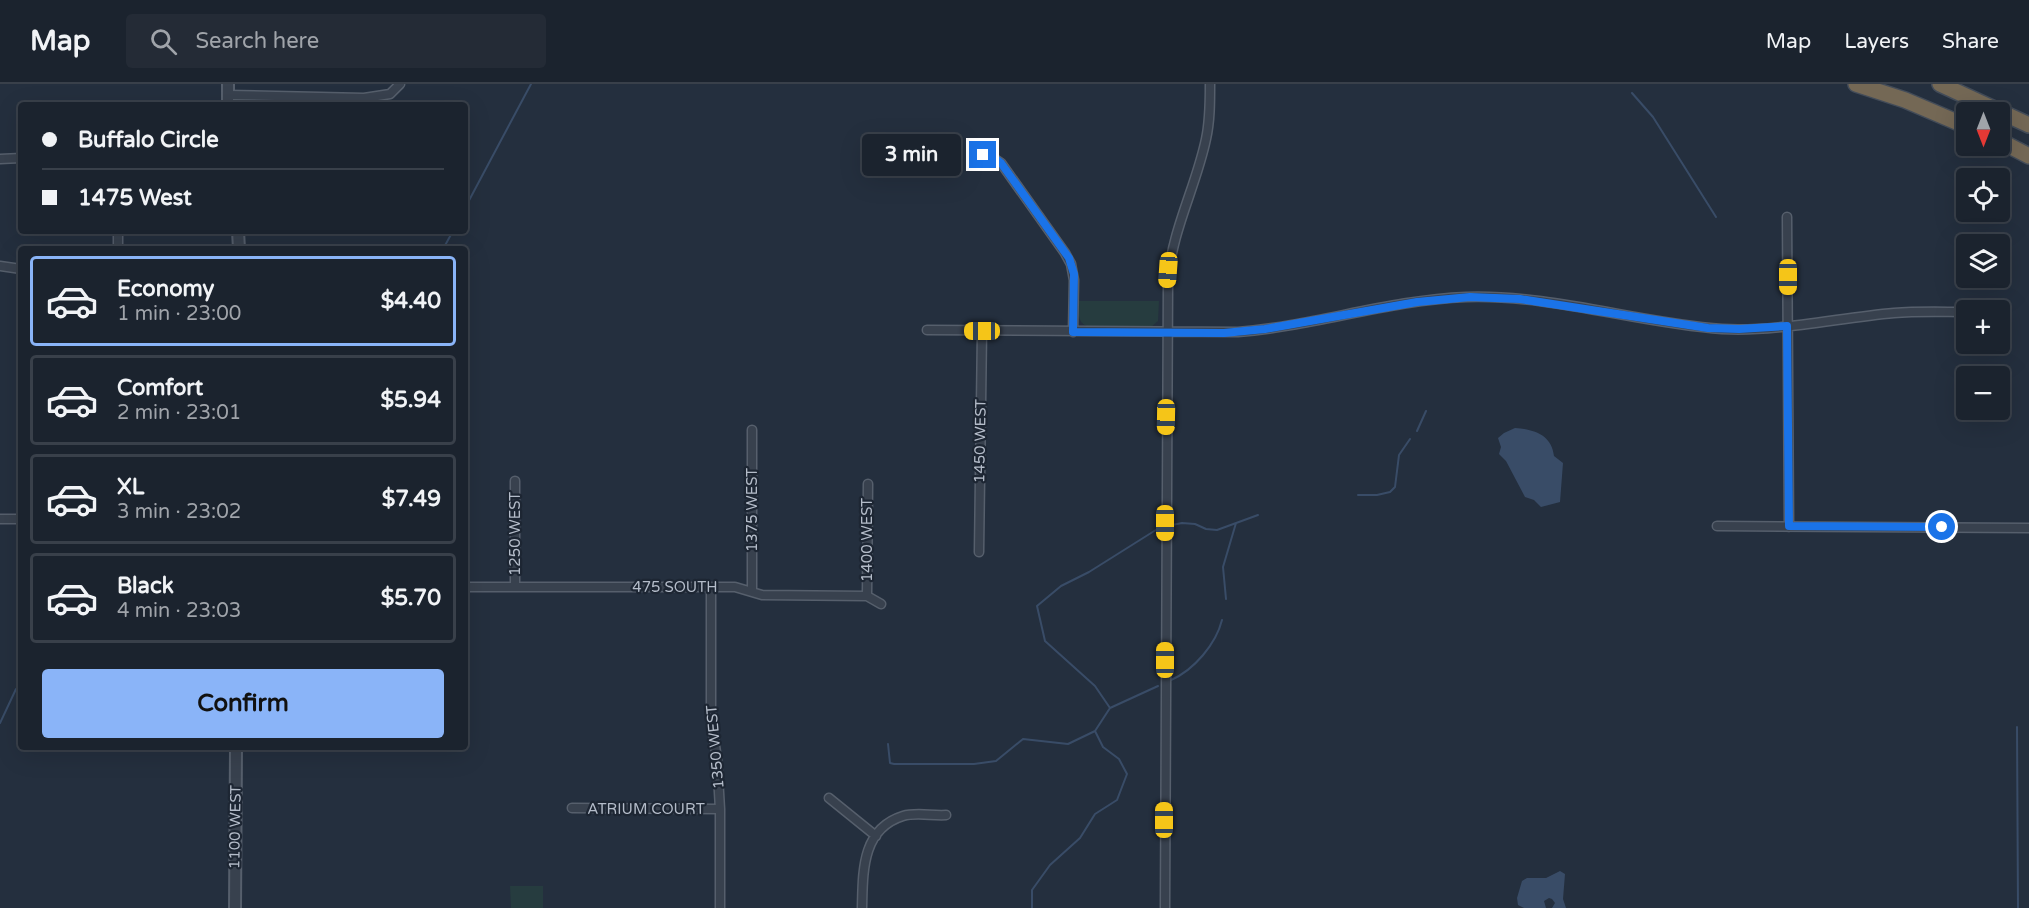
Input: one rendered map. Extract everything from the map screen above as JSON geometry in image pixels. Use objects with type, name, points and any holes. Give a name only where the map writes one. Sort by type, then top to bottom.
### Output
[{"type":"highway","points":[[1856,84],[1905,100],[1956,122]]},
{"type":"highway","points":[[1940,84],[2029,125]]},
{"type":"highway","points":[[2010,146],[2029,156]]},
{"type":"street","points":[[228,95],[364,102],[390,94],[400,84]]},
{"type":"street","points":[[1164,908],[1167,333],[1170,258],[1206,138],[1210,84]]},
{"type":"street","points":[[983,155],[1001,163],[1069,258],[1074,274],[1073,332]]},
{"type":"street","points":[[0,159],[18,158]]},
{"type":"street","points":[[1787,217],[1789,526]]},
{"type":"street","points":[[0,266],[18,269]]},
{"type":"street","points":[[927,330],[1167,333],[1251,331],[1417,302],[1470,297],[1520,299],[1708,328],[1745,329],[1896,313],[1956,312]]},
{"type":"street","name":"1450 WEST","points":[[979,552],[982,331]]},
{"type":"street","name":"1375 WEST","points":[[752,430],[752,591]]},
{"type":"street","name":"1250 WEST","points":[[515,481],[515,587]]},
{"type":"street","name":"1400 WEST","points":[[867,596],[868,484]]},
{"type":"street","points":[[0,519],[18,519]]},
{"type":"street","points":[[1717,526],[2029,528]]},
{"type":"street","name":"475 SOUTH","points":[[468,587],[735,587],[773,596],[867,596],[881,604]]},
{"type":"street","name":"1350 WEST","points":[[711,587],[711,719],[717,759],[720,809],[720,908]]},
{"type":"street","name":"1100 WEST","points":[[235,908],[236,750]]},
{"type":"street","points":[[829,798],[876,836]]},
{"type":"street","name":"ATRIUM COURT","points":[[572,808],[720,809]]},
{"type":"street","points":[[862,908],[863,867],[868,851],[882,828],[903,816],[946,815]]},
{"type":"green space","points":[[1079,301],[1159,301],[1158,321],[1151,327],[1087,326],[1080,319]]},
{"type":"green space","points":[[510,886],[543,886],[543,908],[511,908]]},
{"type":"water","points":[[1515,428],[1541,434],[1550,443],[1554,456],[1563,463],[1560,502],[1541,507],[1534,500],[1525,497],[1506,461],[1499,454],[1501,447],[1498,438]]},
{"type":"water","points":[[1560,871],[1565,874],[1563,899],[1566,908],[1552,908],[1555,903],[1549,898],[1544,901],[1546,908],[1524,908],[1518,905],[1517,898],[1522,881],[1527,878],[1546,878]]},
{"type":"waterway","points":[[468,202],[531,84]]},
{"type":"waterway","points":[[1632,93],[1653,117],[1716,217]]},
{"type":"waterway","points":[[445,246],[451,234]]},
{"type":"waterway","points":[[1417,431],[1426,411]]},
{"type":"waterway","points":[[1358,495],[1377,495],[1390,492],[1395,487],[1399,455],[1410,439]]},
{"type":"waterway","points":[[1172,525],[1195,524],[1206,529],[1217,530],[1258,515]]},
{"type":"waterway","points":[[1226,599],[1223,567],[1236,523]]},
{"type":"waterway","points":[[1110,708],[1095,686],[1045,641],[1037,606],[1061,586],[1089,572],[1159,528]]},
{"type":"waterway","points":[[1171,680],[1188,670],[1203,655],[1215,638],[1222,620]]},
{"type":"waterway","points":[[1032,908],[1032,890],[1050,865],[1080,838],[1095,814],[1117,800],[1127,774],[1119,759],[1103,747],[1095,731],[1110,708],[1158,686]]},
{"type":"waterway","points":[[0,723],[18,688]]},
{"type":"waterway","points":[[2017,727],[2018,908]]},
{"type":"waterway","points":[[888,744],[890,763],[894,764],[974,764],[996,761],[1023,739],[1068,744],[1095,731]]},
{"type":"route","points":[[983,155],[1001,163],[1069,258],[1074,274],[1073,332],[1238,332],[1434,299],[1470,297],[1520,299],[1708,328],[1787,326],[1789,526],[1942,527]]}]
